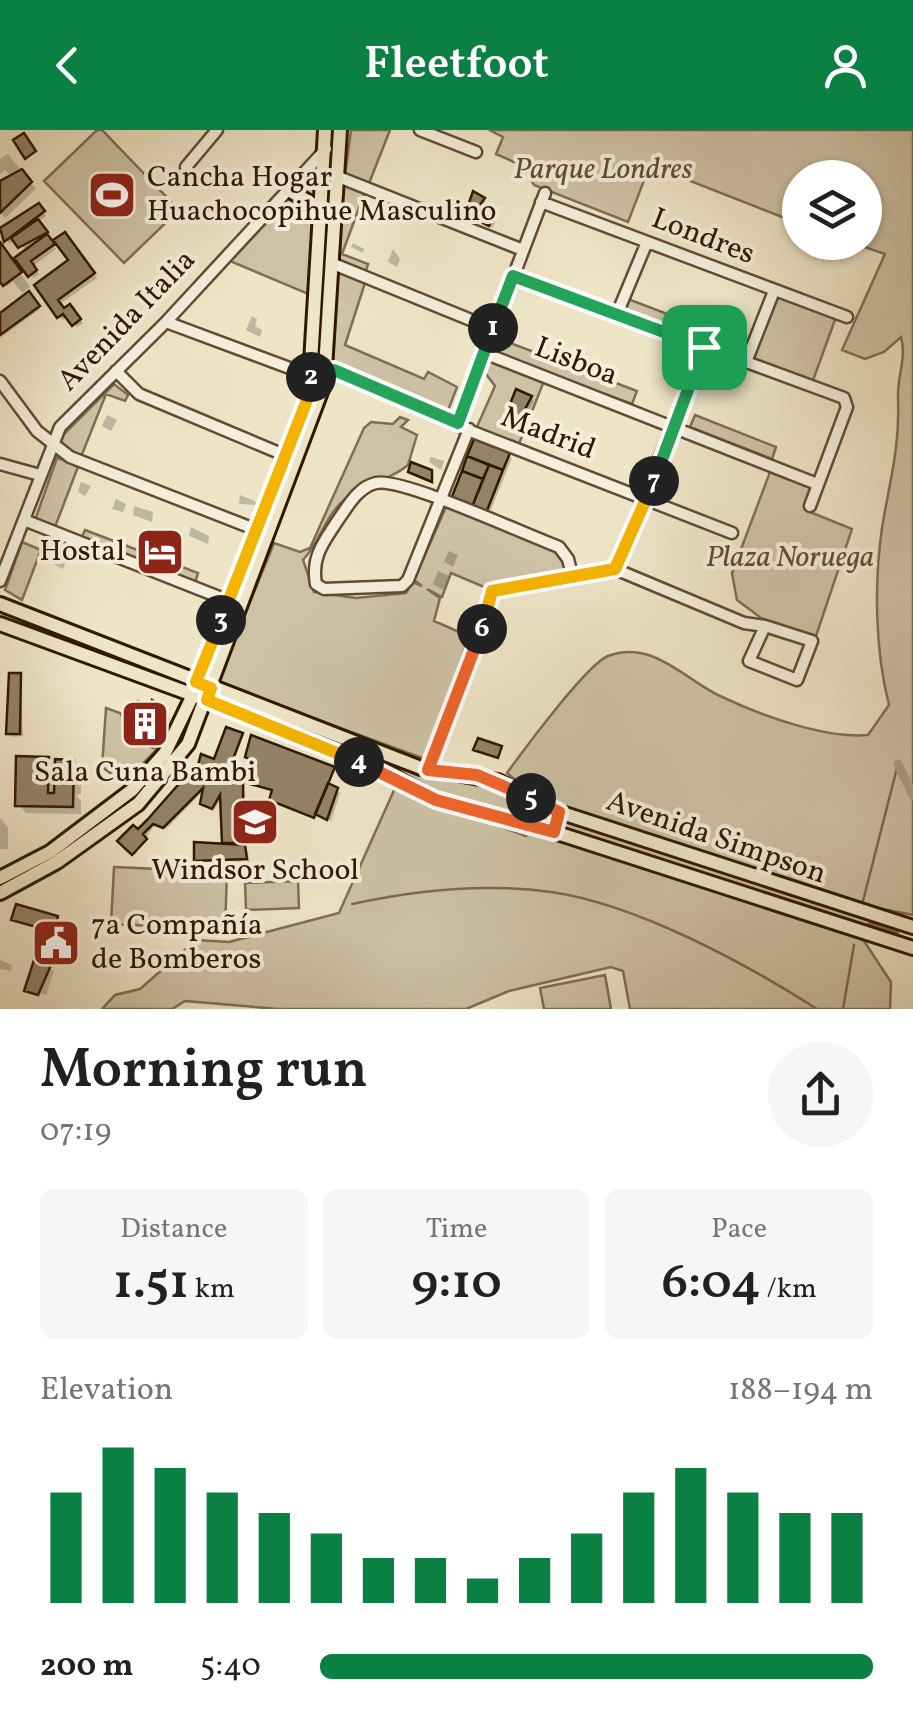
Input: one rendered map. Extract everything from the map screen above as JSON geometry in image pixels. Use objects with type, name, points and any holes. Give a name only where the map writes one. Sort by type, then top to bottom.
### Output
[{"type":"main road","points":[[0,894],[158,786],[188,744],[324,384],[318,373],[325,130]]},
{"type":"main road","points":[[0,878],[53,857],[143,779],[165,753],[192,697],[318,373],[341,132]]},
{"type":"main road","points":[[290,190],[322,210]]},
{"type":"main road","name":"Avenida Simpson","points":[[0,604],[196,682],[209,694],[388,773],[436,800],[554,832],[910,948]]},
{"type":"main road","name":"Avenida Simpson","points":[[0,624],[192,697],[209,694],[428,770],[498,781],[559,812],[909,926]]},
{"type":"main road","points":[[554,832],[559,812]]},
{"type":"main road","points":[[909,926],[910,948]]},
{"type":"street","points":[[420,130],[476,152]]},
{"type":"street","points":[[186,167],[213,131]]},
{"type":"street","name":"Avenida Italia","points":[[0,581],[52,442],[66,420],[166,322],[341,132]]},
{"type":"street","points":[[336,176],[523,250],[458,423]]},
{"type":"street","name":"Londres","points":[[523,250],[543,197],[647,242],[847,317]]},
{"type":"street","points":[[617,314],[647,242]]},
{"type":"street","points":[[331,263],[493,329]]},
{"type":"street","points":[[513,276],[844,398],[847,407],[810,506]]},
{"type":"street","points":[[746,362],[774,291]]},
{"type":"street","name":"Madrid","points":[[166,322],[458,423],[732,533]]},
{"type":"street","points":[[615,569],[646,500],[704,347]]},
{"type":"street","name":"Lisboa","points":[[484,353],[817,484]]},
{"type":"street","points":[[116,371],[139,394],[284,455]]},
{"type":"street","points":[[0,381],[37,431],[78,460],[257,530]]},
{"type":"street","points":[[469,429],[440,501],[402,586],[324,589],[316,584],[314,556],[350,502],[366,486],[397,483],[440,501],[559,547],[572,575]]},
{"type":"street","points":[[0,464],[40,475]]},
{"type":"street","points":[[24,520],[230,601]]},
{"type":"street","points":[[428,770],[492,591],[615,569],[744,623],[764,626],[812,641],[798,680],[749,661],[764,626]]},
{"type":"green space","name":"Cancha Hogar Huachocopihue Masculino","points":[[97,130],[102,130],[179,210],[124,263],[44,181]]},
{"type":"green space","points":[[351,130],[390,130],[368,186],[345,175]]},
{"type":"green space","name":"Parque Londres","points":[[489,130],[913,130],[913,915],[873,907],[869,923],[898,933],[898,937],[867,928],[864,941],[891,982],[890,1009],[630,1009],[623,971],[611,967],[509,991],[466,1009],[278,1009],[185,1001],[172,1009],[102,1009],[115,995],[140,989],[196,940],[229,942],[339,913],[395,788],[526,836],[536,822],[425,789],[219,697],[423,775],[505,791],[525,788],[507,773],[571,691],[598,662],[624,652],[667,663],[720,696],[773,718],[832,733],[868,735],[889,705],[877,617],[878,572],[896,448],[903,345],[901,337],[884,352],[865,359],[842,350],[885,254],[882,160],[782,160],[782,217],[650,165],[628,222],[534,185],[523,166],[496,154],[503,137]]},
{"type":"green space","points":[[312,172],[316,174],[313,296],[230,261]]},
{"type":"green space","points":[[340,185],[365,192],[342,254],[368,264],[366,271],[334,258]]},
{"type":"green space","points":[[338,271],[365,283],[345,345],[424,379],[428,372],[457,387],[447,413],[333,363]]},
{"type":"green space","points":[[774,296],[836,317],[811,386],[748,364]]},
{"type":"green space","points":[[628,299],[712,331],[711,345],[624,311]]},
{"type":"green space","points":[[497,338],[637,391],[632,404],[491,353]]},
{"type":"green space","points":[[486,360],[544,381],[519,444],[476,429],[495,386],[483,370]]},
{"type":"green space","points":[[114,384],[128,395],[125,401],[106,394],[81,457],[60,444],[64,434]]},
{"type":"green space","points":[[695,415],[776,447],[772,459],[690,427]]},
{"type":"green space","points":[[400,417],[408,420],[401,427],[417,435],[408,465],[352,494],[332,514],[303,560],[314,592],[356,598],[406,593],[413,582],[422,586],[414,580],[446,507],[558,550],[566,571],[484,587],[451,573],[442,597],[427,589],[440,598],[434,621],[473,638],[425,759],[217,683],[274,543],[300,552],[310,548],[364,428],[371,422],[393,424]]},
{"type":"green space","points":[[57,458],[79,464],[55,527],[35,520]]},
{"type":"green space","name":"Plaza Noruega","points":[[770,472],[811,488],[805,510],[852,529],[815,639],[761,618],[737,600],[732,573]]},
{"type":"green space","points":[[85,530],[198,573],[194,586],[80,541]]},
{"type":"green space","points":[[22,542],[41,550],[22,600],[5,590]]},
{"type":"green space","points":[[106,708],[120,713],[128,725],[125,736],[157,749],[124,783],[102,767]]},
{"type":"green space","points":[[114,867],[227,872],[225,929],[111,924]]},
{"type":"green space","points":[[298,881],[299,908],[246,910],[245,883]]},
{"type":"green space","points":[[605,975],[611,1009],[544,1009],[540,988]]},
{"type":"building","points":[[24,133],[36,151],[25,159],[13,140]]},
{"type":"building","points":[[22,169],[32,182],[0,213],[0,181]]},
{"type":"building","points":[[473,191],[485,198],[477,209],[495,212],[489,226],[465,214]]},
{"type":"building","points":[[39,203],[45,211],[4,242],[0,228]]},
{"type":"building","points":[[38,219],[48,232],[18,248],[11,238]]},
{"type":"building","points":[[65,232],[95,273],[58,300],[64,308],[70,304],[81,319],[72,326],[63,314],[57,318],[34,285],[68,260],[53,240]]},
{"type":"building","points":[[47,234],[55,244],[31,261],[37,270],[28,277],[14,258]]},
{"type":"building","points":[[0,242],[22,272],[3,286],[0,282]]},
{"type":"building","points":[[29,291],[40,306],[0,335],[0,313]]},
{"type":"building","points":[[516,389],[532,396],[515,428],[502,424]]},
{"type":"building","points":[[474,439],[510,453],[503,470],[467,456]]},
{"type":"building","points":[[467,456],[489,465],[483,479],[462,471]]},
{"type":"building","points":[[411,462],[432,470],[432,482],[408,472]]},
{"type":"building","points":[[489,465],[503,470],[486,513],[472,507]]},
{"type":"building","points":[[462,471],[483,479],[472,507],[451,499]]},
{"type":"building","points":[[9,673],[21,673],[20,734],[6,734]]},
{"type":"building","name":"Sala Cuna Bambi","points":[[152,700],[166,711],[152,747],[125,736],[138,701],[150,705]]},
{"type":"building","points":[[226,727],[243,733],[232,762],[248,769],[251,760],[245,757],[251,735],[335,767],[314,818],[269,800],[272,790],[243,782],[244,843],[222,843],[220,795],[212,809],[200,804],[203,788],[163,828],[153,824],[143,834],[147,839],[132,855],[117,841],[133,825],[138,829],[192,769],[198,775],[204,768],[198,765],[201,754],[214,759]]},
{"type":"building","points":[[478,738],[502,746],[498,758],[473,750]]},
{"type":"building","points":[[16,756],[49,757],[48,793],[54,793],[55,759],[74,760],[73,807],[15,806]]},
{"type":"building","points":[[328,783],[338,788],[327,820],[315,814]]},
{"type":"building","points":[[194,842],[245,845],[247,859],[194,861]]},
{"type":"building","points":[[16,904],[58,916],[54,932],[11,920]]},
{"type":"building","points":[[34,960],[51,965],[38,995],[24,991]]},
{"type":"waterway","points":[[863,901],[898,764]]},
{"type":"waterway","points":[[898,764],[913,795]]},
{"type":"waterway","points":[[352,904],[476,888],[526,889],[584,899],[689,938],[817,1009]]},
{"type":"waterway","points":[[843,1009],[854,945]]},
{"type":"place","name":"Cancha Hogar Huachocopihue Masculino","points":[[112,195]]},
{"type":"place","name":"Hostal","points":[[160,552]]},
{"type":"place","name":"Sala Cuna Bambi","points":[[145,724]]},
{"type":"place","name":"Windsor School","points":[[255,822]]},
{"type":"place","name":"7a Compañía de Bomberos","points":[[56,943]]},
{"type":"route","points":[[513,276],[704,347],[646,500],[615,569],[492,591],[480,636],[428,770],[498,781],[559,812],[554,832],[436,800],[388,773],[207,700],[211,688],[196,682],[200,668],[230,601],[309,395],[312,376],[334,370],[458,423],[513,276]]}]
